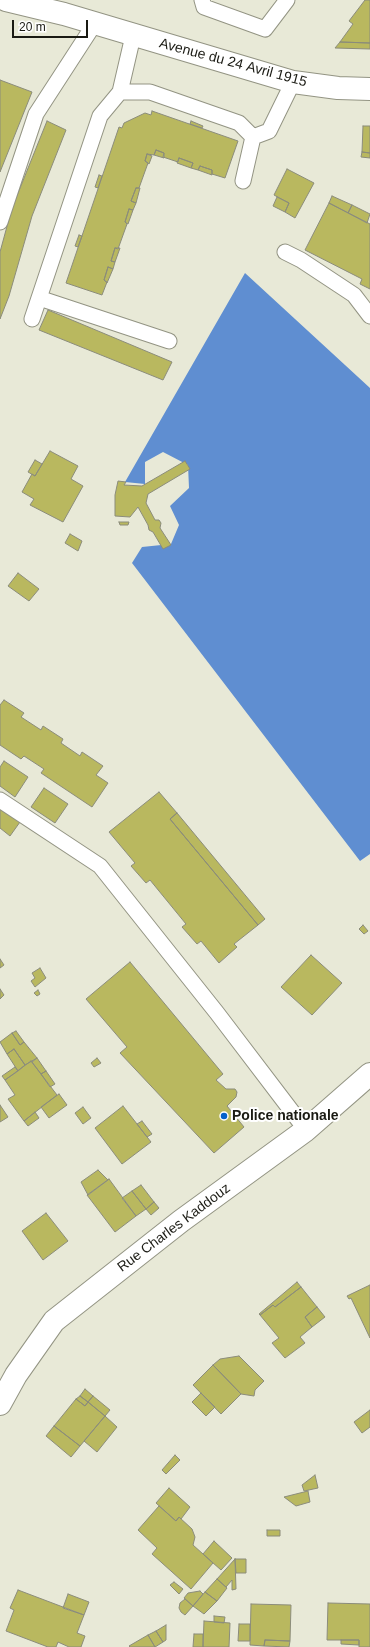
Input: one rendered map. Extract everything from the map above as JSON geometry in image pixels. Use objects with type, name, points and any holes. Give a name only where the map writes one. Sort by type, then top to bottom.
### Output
[{"type":"street","name":"Avenue du 24 Avril 1915","points":[[6,0],[95,23],[133,36],[293,82],[338,88],[370,89]]},
{"type":"street","name":"Rue Charles Kaddouz","points":[[0,1404],[16,1375],[54,1321],[181,1221],[306,1130],[370,1074]]},
{"type":"lane","points":[[202,0],[204,7],[265,29],[287,0]]},
{"type":"lane","points":[[0,222],[36,114],[95,23]]},
{"type":"lane","points":[[32,319],[100,116],[120,92],[133,36]]},
{"type":"lane","points":[[253,137],[269,131],[293,82]]},
{"type":"lane","points":[[120,92],[150,92],[158,94],[239,123],[253,137]]},
{"type":"lane","points":[[242,181],[253,137]]},
{"type":"lane","points":[[285,252],[301,260],[354,295],[370,316]]},
{"type":"lane","points":[[39,298],[169,341]]},
{"type":"lane","points":[[0,800],[100,866],[217,1013],[306,1130]]},
{"type":"water","points":[[245,273],[370,388],[370,854],[360,861],[132,563],[142,547],[171,544],[179,525],[170,506],[189,488],[188,465],[163,452],[145,462],[145,484],[125,482]]},
{"type":"building","points":[[365,0],[370,0],[370,43],[340,42],[353,24],[349,21]]},
{"type":"building","points":[[340,42],[370,43],[370,49],[335,48]]},
{"type":"building","points":[[0,80],[32,92],[0,172]]},
{"type":"building","points":[[152,111],[238,141],[225,178],[212,174],[212,170],[200,166],[198,170],[191,168],[193,163],[179,158],[178,162],[163,157],[164,153],[156,150],[154,155],[147,154],[145,161],[148,163],[139,188],[136,188],[131,201],[136,203],[133,210],[129,209],[125,222],[127,224],[118,249],[115,248],[111,261],[115,262],[113,269],[108,267],[104,280],[107,282],[102,295],[66,283],[119,127],[122,128],[124,123],[145,113],[151,115]]},
{"type":"building","points":[[47,121],[66,130],[32,216],[9,296],[0,319],[0,252],[12,208]]},
{"type":"building","points":[[191,121],[203,126],[202,128],[190,124]]},
{"type":"building","points":[[363,126],[370,126],[370,153],[362,152]]},
{"type":"building","points":[[156,150],[164,153],[164,158],[154,155]]},
{"type":"building","points":[[362,152],[370,153],[370,158],[361,157]]},
{"type":"building","points":[[147,154],[152,156],[149,164],[145,161]]},
{"type":"building","points":[[179,158],[193,163],[191,168],[177,163]]},
{"type":"building","points":[[200,166],[212,170],[212,175],[198,170]]},
{"type":"building","points":[[287,169],[314,183],[295,218],[285,212],[289,203],[274,195]]},
{"type":"building","points":[[99,175],[102,176],[98,188],[95,187]]},
{"type":"building","points":[[136,188],[140,188],[136,203],[131,201]]},
{"type":"building","points":[[332,196],[352,205],[348,213],[329,203]]},
{"type":"building","points":[[277,197],[289,203],[285,212],[273,206]]},
{"type":"building","points":[[329,203],[370,224],[370,289],[360,284],[362,279],[305,250]]},
{"type":"building","points":[[352,205],[370,214],[367,223],[348,213]]},
{"type":"building","points":[[129,209],[133,210],[128,224],[125,222]]},
{"type":"building","points":[[79,235],[82,236],[78,247],[75,246]]},
{"type":"building","points":[[115,248],[120,248],[115,262],[111,261]]},
{"type":"building","points":[[108,267],[113,269],[107,283],[104,280]]},
{"type":"building","points":[[48,310],[172,362],[163,380],[39,330]]},
{"type":"building","points":[[50,451],[78,466],[71,479],[83,486],[63,522],[30,505],[34,499],[22,492],[32,474],[35,476]]},
{"type":"building","points":[[35,460],[42,464],[35,476],[28,472]]},
{"type":"building","points":[[185,461],[190,469],[148,494],[146,503],[155,520],[159,520],[161,523],[160,528],[171,545],[163,549],[153,532],[149,530],[148,525],[138,507],[130,517],[115,516],[115,495],[118,481],[126,482],[124,485],[142,486]]},
{"type":"building","points":[[119,522],[129,522],[128,525],[120,525]]},
{"type":"building","points":[[70,534],[82,541],[78,551],[65,543]]},
{"type":"building","points":[[18,573],[39,589],[29,601],[8,586]]},
{"type":"building","points":[[4,700],[24,713],[21,717],[41,730],[43,726],[63,739],[61,743],[80,756],[82,752],[103,766],[96,775],[108,783],[92,807],[41,773],[44,769],[24,756],[21,759],[0,745],[0,705]]},
{"type":"building","points":[[4,761],[28,777],[15,797],[0,786],[0,767]]},
{"type":"building","points":[[44,788],[68,804],[55,823],[31,807]]},
{"type":"building","points":[[159,792],[177,813],[170,819],[258,925],[234,944],[237,947],[219,963],[201,941],[197,944],[182,927],[186,924],[150,880],[146,883],[131,866],[135,863],[109,832]]},
{"type":"building","points":[[0,809],[20,822],[10,836],[0,828]]},
{"type":"building","points":[[177,813],[265,919],[258,925],[170,819]]},
{"type":"building","points":[[363,925],[368,931],[364,934],[359,929]]},
{"type":"building","points":[[311,955],[342,983],[312,1015],[281,987]]},
{"type":"building","points":[[0,959],[4,965],[0,968]]},
{"type":"building","points":[[130,962],[223,1074],[216,1080],[226,1089],[235,1089],[237,1092],[236,1097],[227,1106],[244,1127],[214,1153],[120,1053],[127,1047],[86,999]]},
{"type":"building","points":[[40,968],[46,978],[35,987],[31,981],[35,978],[32,973]]},
{"type":"building","points":[[0,989],[4,995],[0,999]]},
{"type":"building","points":[[38,990],[40,994],[37,996],[34,993]]},
{"type":"building","points":[[16,1031],[24,1042],[20,1045],[12,1033]]},
{"type":"building","points":[[12,1033],[20,1045],[24,1042],[37,1058],[25,1065],[14,1049],[7,1054],[0,1042]]},
{"type":"building","points":[[14,1049],[25,1065],[18,1071],[7,1054]]},
{"type":"building","points":[[37,1058],[46,1071],[41,1074],[32,1062]]},
{"type":"building","points":[[97,1058],[101,1063],[94,1067],[91,1063]]},
{"type":"building","points":[[31,1061],[57,1095],[24,1121],[8,1099],[15,1095],[5,1080]]},
{"type":"building","points":[[15,1067],[18,1071],[5,1080],[2,1076]]},
{"type":"building","points":[[46,1071],[55,1084],[50,1087],[41,1074]]},
{"type":"building","points":[[59,1094],[67,1105],[49,1118],[41,1107]]},
{"type":"building","points":[[0,1105],[8,1117],[0,1122]]},
{"type":"building","points":[[123,1106],[151,1142],[122,1164],[95,1128]]},
{"type":"building","points":[[83,1107],[91,1118],[83,1124],[75,1113]]},
{"type":"building","points":[[35,1112],[39,1118],[28,1126],[24,1121]]},
{"type":"building","points":[[142,1121],[152,1134],[147,1137],[137,1124]]},
{"type":"building","points":[[98,1170],[108,1180],[88,1195],[81,1182]]},
{"type":"building","points":[[109,1179],[136,1216],[115,1232],[87,1195]]},
{"type":"building","points":[[141,1185],[154,1202],[146,1209],[132,1191]]},
{"type":"building","points":[[132,1191],[146,1209],[136,1216],[122,1198]]},
{"type":"building","points":[[154,1202],[159,1208],[151,1215],[146,1209]]},
{"type":"building","points":[[46,1213],[68,1241],[43,1260],[22,1231]]},
{"type":"building","points":[[297,1282],[301,1287],[275,1307],[273,1305],[260,1315],[259,1314]]},
{"type":"building","points":[[370,1285],[370,1338],[351,1298],[349,1299],[347,1296]]},
{"type":"building","points":[[301,1287],[317,1307],[305,1317],[312,1327],[300,1337],[305,1343],[285,1358],[272,1343],[279,1338],[260,1315],[273,1305],[275,1307]]},
{"type":"building","points":[[317,1307],[325,1317],[312,1327],[305,1317]]},
{"type":"building","points":[[239,1356],[264,1381],[255,1390],[254,1396],[241,1394],[213,1365],[220,1359]]},
{"type":"building","points":[[213,1365],[241,1394],[221,1414],[193,1385]]},
{"type":"building","points":[[85,1389],[93,1396],[88,1402],[80,1396]]},
{"type":"building","points":[[201,1393],[215,1407],[206,1416],[192,1402]]},
{"type":"building","points":[[80,1396],[88,1402],[85,1406],[76,1399]]},
{"type":"building","points":[[93,1396],[110,1410],[105,1416],[88,1402]]},
{"type":"building","points":[[76,1399],[85,1406],[88,1402],[105,1416],[80,1446],[54,1426]]},
{"type":"building","points":[[370,1410],[370,1427],[362,1433],[354,1422]]},
{"type":"building","points":[[105,1416],[117,1427],[97,1452],[84,1441]]},
{"type":"building","points":[[54,1426],[80,1446],[71,1457],[46,1436]]},
{"type":"building","points":[[175,1455],[180,1460],[166,1474],[162,1470]]},
{"type":"building","points":[[315,1475],[318,1488],[304,1491],[302,1485]]},
{"type":"building","points":[[169,1488],[190,1507],[181,1519],[179,1517],[176,1521],[156,1503]]},
{"type":"building","points":[[308,1491],[310,1502],[296,1506],[284,1497]]},
{"type":"building","points":[[159,1506],[176,1521],[179,1517],[192,1529],[195,1537],[193,1545],[213,1563],[191,1589],[152,1554],[157,1548],[138,1530]]},
{"type":"building","points":[[267,1530],[280,1530],[280,1536],[267,1536]]},
{"type":"building","points":[[214,1541],[232,1558],[221,1570],[203,1554]]},
{"type":"building","points":[[235,1559],[246,1559],[246,1573],[236,1573]]},
{"type":"building","points":[[235,1559],[236,1589],[232,1590],[232,1580],[226,1587],[217,1579]]},
{"type":"building","points":[[217,1579],[227,1588],[217,1601],[205,1592]]},
{"type":"building","points":[[174,1582],[183,1589],[179,1594],[170,1585]]},
{"type":"building","points":[[18,1590],[84,1615],[77,1633],[85,1636],[81,1647],[69,1647],[58,1642],[56,1647],[48,1647],[6,1631],[14,1610],[10,1608]]},
{"type":"building","points":[[200,1591],[203,1594],[193,1606],[184,1598],[188,1593]]},
{"type":"building","points":[[205,1592],[217,1601],[204,1614],[193,1606]]},
{"type":"building","points":[[68,1594],[89,1602],[84,1615],[63,1608]]},
{"type":"building","points":[[185,1599],[193,1606],[185,1615],[179,1608],[180,1603]]},
{"type":"building","points":[[328,1603],[370,1604],[370,1647],[359,1647],[359,1640],[327,1640]]},
{"type":"building","points":[[251,1604],[291,1605],[290,1641],[265,1640],[264,1646],[250,1645]]},
{"type":"building","points":[[214,1616],[225,1617],[224,1623],[214,1622]]},
{"type":"building","points":[[204,1621],[230,1623],[229,1647],[203,1647]]},
{"type":"building","points":[[239,1624],[250,1624],[250,1641],[238,1641]]},
{"type":"building","points":[[166,1625],[166,1640],[163,1642],[156,1631]]},
{"type":"building","points":[[156,1631],[163,1642],[155,1647],[148,1635]]},
{"type":"building","points":[[194,1634],[203,1634],[203,1647],[193,1647]]},
{"type":"building","points":[[148,1635],[155,1647],[129,1646]]},
{"type":"building","points":[[265,1640],[290,1641],[289,1647],[264,1646]]},
{"type":"building","points":[[341,1640],[359,1640],[359,1645],[341,1644]]},
{"type":"place","name":"Police nationale","points":[[224,1116]]}]
